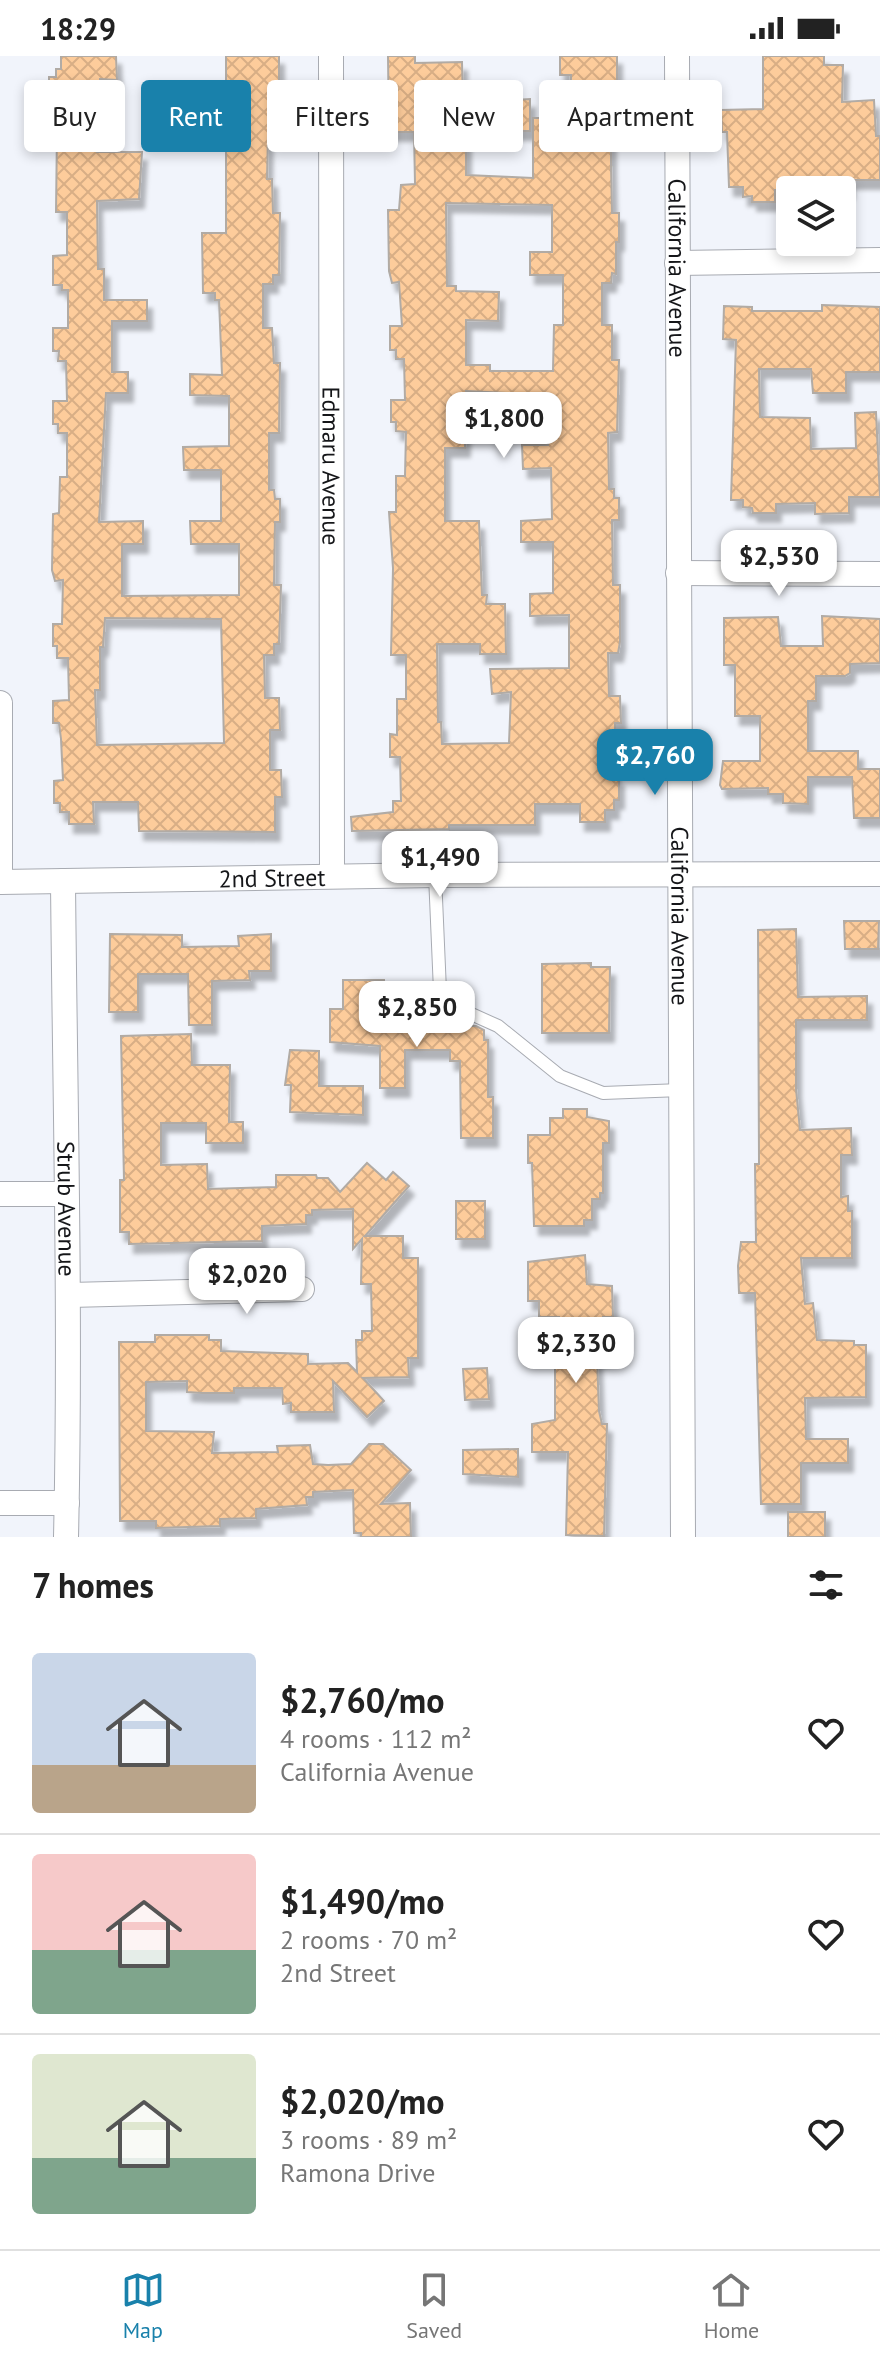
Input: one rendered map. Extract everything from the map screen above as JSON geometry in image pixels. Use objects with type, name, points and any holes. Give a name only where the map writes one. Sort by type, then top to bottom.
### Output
[{"type":"street","name":"Edmaru Avenue","points":[[331,56],[332,876]]},
{"type":"street","name":"California Avenue","points":[[677,56],[683,1537]]},
{"type":"street","points":[[677,263],[880,260]]},
{"type":"street","points":[[678,573],[880,574]]},
{"type":"street","points":[[0,703],[0,882]]},
{"type":"street","name":"2nd Street","points":[[0,882],[435,875],[880,874]]},
{"type":"street","name":"Strub Avenue","points":[[63,881],[65,1194],[70,1295],[66,1537]]},
{"type":"street","points":[[0,1194],[65,1194]]},
{"type":"street","points":[[70,1295],[302,1289]]},
{"type":"street","points":[[0,1503],[67,1503]]},
{"type":"lane","points":[[435,875],[440,991],[449,1004],[498,1026],[560,1076],[603,1093],[681,1090]]},
{"type":"building","points":[[61,56],[116,56],[117,80],[49,80],[49,77],[56,77],[56,69],[61,69]]},
{"type":"building","points":[[226,56],[279,56],[279,80],[267,80],[267,179],[272,179],[273,213],[280,213],[279,275],[273,275],[273,284],[263,284],[263,328],[272,328],[274,363],[280,363],[279,433],[269,433],[269,490],[274,490],[275,499],[280,499],[280,522],[275,522],[274,585],[281,585],[279,644],[274,644],[274,655],[264,655],[265,698],[279,698],[280,730],[270,730],[270,770],[281,770],[282,797],[275,797],[275,832],[139,831],[138,802],[93,802],[94,824],[69,824],[69,812],[60,812],[60,803],[54,803],[54,781],[63,780],[59,723],[53,723],[53,701],[69,700],[68,658],[57,658],[57,646],[53,646],[53,624],[62,624],[63,580],[55,581],[52,570],[53,514],[59,513],[60,477],[67,477],[67,433],[58,433],[58,424],[53,424],[53,401],[67,401],[66,361],[58,361],[59,351],[53,351],[53,328],[68,328],[68,290],[62,290],[62,285],[53,285],[53,256],[67,255],[67,212],[56,212],[57,152],[142,152],[139,199],[97,201],[98,269],[104,269],[104,300],[147,300],[147,321],[112,321],[112,372],[128,372],[128,393],[106,393],[99,522],[143,521],[143,544],[122,544],[122,596],[239,595],[239,544],[191,544],[190,521],[221,521],[221,470],[184,470],[183,447],[229,446],[229,396],[190,395],[190,374],[222,375],[219,300],[215,300],[215,293],[203,293],[202,233],[226,233],[226,152],[251,152],[251,80],[226,80]],"holes":[[[105,618],[221,619],[224,743],[97,745],[95,690],[100,690],[100,647],[103,647]]]},
{"type":"building","points":[[388,56],[415,56],[415,63],[462,62],[462,80],[414,80],[414,132],[398,132],[398,80],[388,80]]},
{"type":"building","points":[[560,56],[617,56],[617,80],[571,80],[571,75],[560,75]]},
{"type":"building","points":[[763,56],[824,56],[824,65],[843,65],[842,102],[874,100],[876,136],[880,136],[880,180],[856,180],[856,176],[776,176],[775,202],[752,202],[752,196],[743,197],[743,187],[729,187],[727,132],[722,132],[722,110],[763,109]]},
{"type":"building","points":[[523,99],[530,99],[530,131],[523,131]]},
{"type":"building","points":[[533,118],[539,118],[539,152],[611,152],[612,213],[619,213],[619,242],[616,242],[616,274],[612,273],[611,283],[602,283],[602,325],[612,325],[612,360],[619,360],[617,432],[608,433],[609,489],[614,489],[614,498],[619,498],[619,520],[612,520],[613,585],[620,585],[620,642],[618,653],[608,653],[609,696],[620,696],[621,723],[615,723],[615,778],[619,777],[619,800],[614,800],[614,810],[605,810],[605,822],[580,822],[580,804],[535,804],[535,825],[449,825],[449,829],[352,831],[351,817],[393,812],[393,801],[401,801],[400,757],[390,757],[390,734],[397,735],[397,699],[406,699],[406,655],[391,655],[393,568],[389,512],[396,512],[396,476],[405,476],[406,432],[396,431],[396,422],[391,422],[391,400],[405,400],[404,359],[396,359],[396,350],[390,350],[390,326],[402,326],[399,282],[392,283],[389,271],[388,210],[399,210],[401,185],[415,184],[414,152],[466,152],[466,175],[533,178]],"holes":[[[446,203],[552,205],[552,252],[530,252],[530,275],[563,275],[563,325],[554,325],[553,371],[490,371],[490,365],[466,365],[466,320],[498,321],[499,292],[456,291],[456,286],[447,286]],[[466,391],[547,395],[548,445],[522,445],[523,469],[551,468],[552,519],[521,521],[521,542],[553,542],[553,593],[530,594],[530,616],[569,615],[569,668],[490,669],[492,694],[511,692],[509,743],[442,744],[441,722],[438,722],[437,644],[480,644],[480,654],[506,654],[505,604],[486,604],[487,595],[482,595],[479,521],[445,521],[445,448],[465,448]]]},
{"type":"building","points":[[822,305],[880,307],[880,372],[846,372],[846,393],[813,393],[811,369],[759,369],[760,417],[810,418],[811,449],[856,448],[855,413],[876,412],[880,497],[849,497],[849,513],[815,514],[815,503],[776,504],[776,513],[753,513],[752,508],[743,507],[743,500],[731,500],[736,340],[723,339],[724,306],[752,307],[752,311],[822,311]]},
{"type":"building","points":[[822,616],[880,619],[880,663],[850,664],[850,673],[845,676],[816,676],[816,701],[808,701],[808,751],[858,751],[858,769],[880,769],[880,818],[854,818],[852,777],[808,777],[808,804],[783,803],[783,794],[768,794],[768,788],[722,789],[720,785],[723,761],[760,761],[760,716],[735,716],[735,665],[724,665],[724,618],[778,617],[781,646],[823,646]]},
{"type":"building","points":[[844,921],[879,921],[878,949],[845,949]]},
{"type":"building","points":[[796,929],[798,997],[867,996],[867,1020],[796,1020],[796,1089],[800,1130],[851,1128],[852,1155],[841,1155],[841,1197],[848,1196],[848,1211],[852,1211],[852,1258],[801,1258],[805,1304],[813,1303],[817,1340],[854,1341],[854,1345],[866,1345],[866,1397],[805,1398],[806,1439],[848,1439],[848,1463],[801,1463],[801,1504],[761,1504],[755,1293],[739,1293],[738,1266],[741,1242],[756,1242],[755,1164],[759,1164],[758,930]]},
{"type":"building","points":[[110,934],[182,935],[182,947],[239,946],[238,936],[271,934],[271,971],[249,971],[250,980],[212,981],[212,1025],[189,1025],[188,974],[138,974],[138,1012],[109,1012]]},
{"type":"building","points":[[591,963],[591,967],[610,967],[609,1033],[542,1033],[542,964]]},
{"type":"building","points":[[343,980],[384,980],[384,1010],[396,1010],[396,1025],[476,1026],[484,1030],[484,1040],[488,1040],[488,1097],[493,1097],[493,1138],[461,1138],[460,1061],[450,1061],[450,1050],[405,1050],[405,1088],[380,1088],[380,1046],[330,1042],[330,1009],[343,1009]]},
{"type":"building","points":[[191,1034],[192,1065],[230,1065],[229,1122],[243,1122],[243,1143],[206,1143],[206,1123],[161,1123],[161,1165],[207,1164],[208,1189],[276,1187],[276,1175],[316,1175],[317,1178],[328,1178],[340,1192],[367,1163],[386,1180],[393,1172],[409,1186],[365,1236],[403,1236],[403,1258],[418,1258],[418,1358],[408,1358],[409,1377],[363,1378],[384,1401],[367,1417],[333,1381],[334,1412],[291,1412],[291,1403],[283,1404],[282,1388],[234,1388],[234,1393],[202,1393],[187,1392],[187,1381],[146,1382],[146,1431],[214,1432],[212,1453],[278,1452],[277,1446],[310,1445],[313,1464],[328,1465],[351,1464],[369,1444],[383,1444],[411,1470],[381,1504],[410,1503],[411,1537],[361,1537],[361,1533],[354,1533],[353,1490],[313,1492],[313,1497],[306,1497],[307,1505],[256,1509],[256,1518],[220,1519],[220,1526],[156,1528],[156,1521],[120,1521],[119,1342],[155,1342],[155,1335],[209,1335],[209,1340],[221,1340],[221,1351],[308,1354],[308,1364],[348,1363],[357,1372],[356,1340],[362,1340],[362,1331],[372,1331],[371,1284],[361,1284],[362,1239],[353,1249],[353,1209],[312,1210],[312,1215],[306,1215],[306,1224],[262,1226],[262,1241],[129,1244],[129,1232],[120,1232],[120,1180],[124,1180],[121,1036]]},
{"type":"building","points":[[290,1050],[319,1051],[319,1086],[363,1086],[363,1115],[290,1112],[291,1085],[285,1085]]},
{"type":"building","points":[[563,1109],[587,1109],[587,1117],[609,1121],[609,1143],[603,1143],[603,1193],[600,1193],[600,1199],[592,1199],[592,1220],[584,1220],[584,1226],[534,1226],[528,1135],[550,1135],[550,1118],[563,1118]]},
{"type":"building","points":[[456,1201],[485,1201],[485,1239],[456,1239]]},
{"type":"building","points":[[585,1255],[587,1284],[612,1286],[613,1317],[603,1317],[604,1358],[597,1358],[599,1411],[602,1424],[607,1424],[604,1536],[566,1535],[568,1452],[532,1452],[532,1424],[555,1420],[555,1355],[560,1355],[559,1317],[539,1317],[539,1301],[528,1301],[528,1262]]},
{"type":"building","points":[[487,1368],[489,1399],[465,1400],[463,1369]]},
{"type":"building","points":[[518,1449],[518,1477],[463,1474],[463,1450]]},
{"type":"building","points":[[788,1512],[825,1512],[825,1537],[788,1537]]}]
